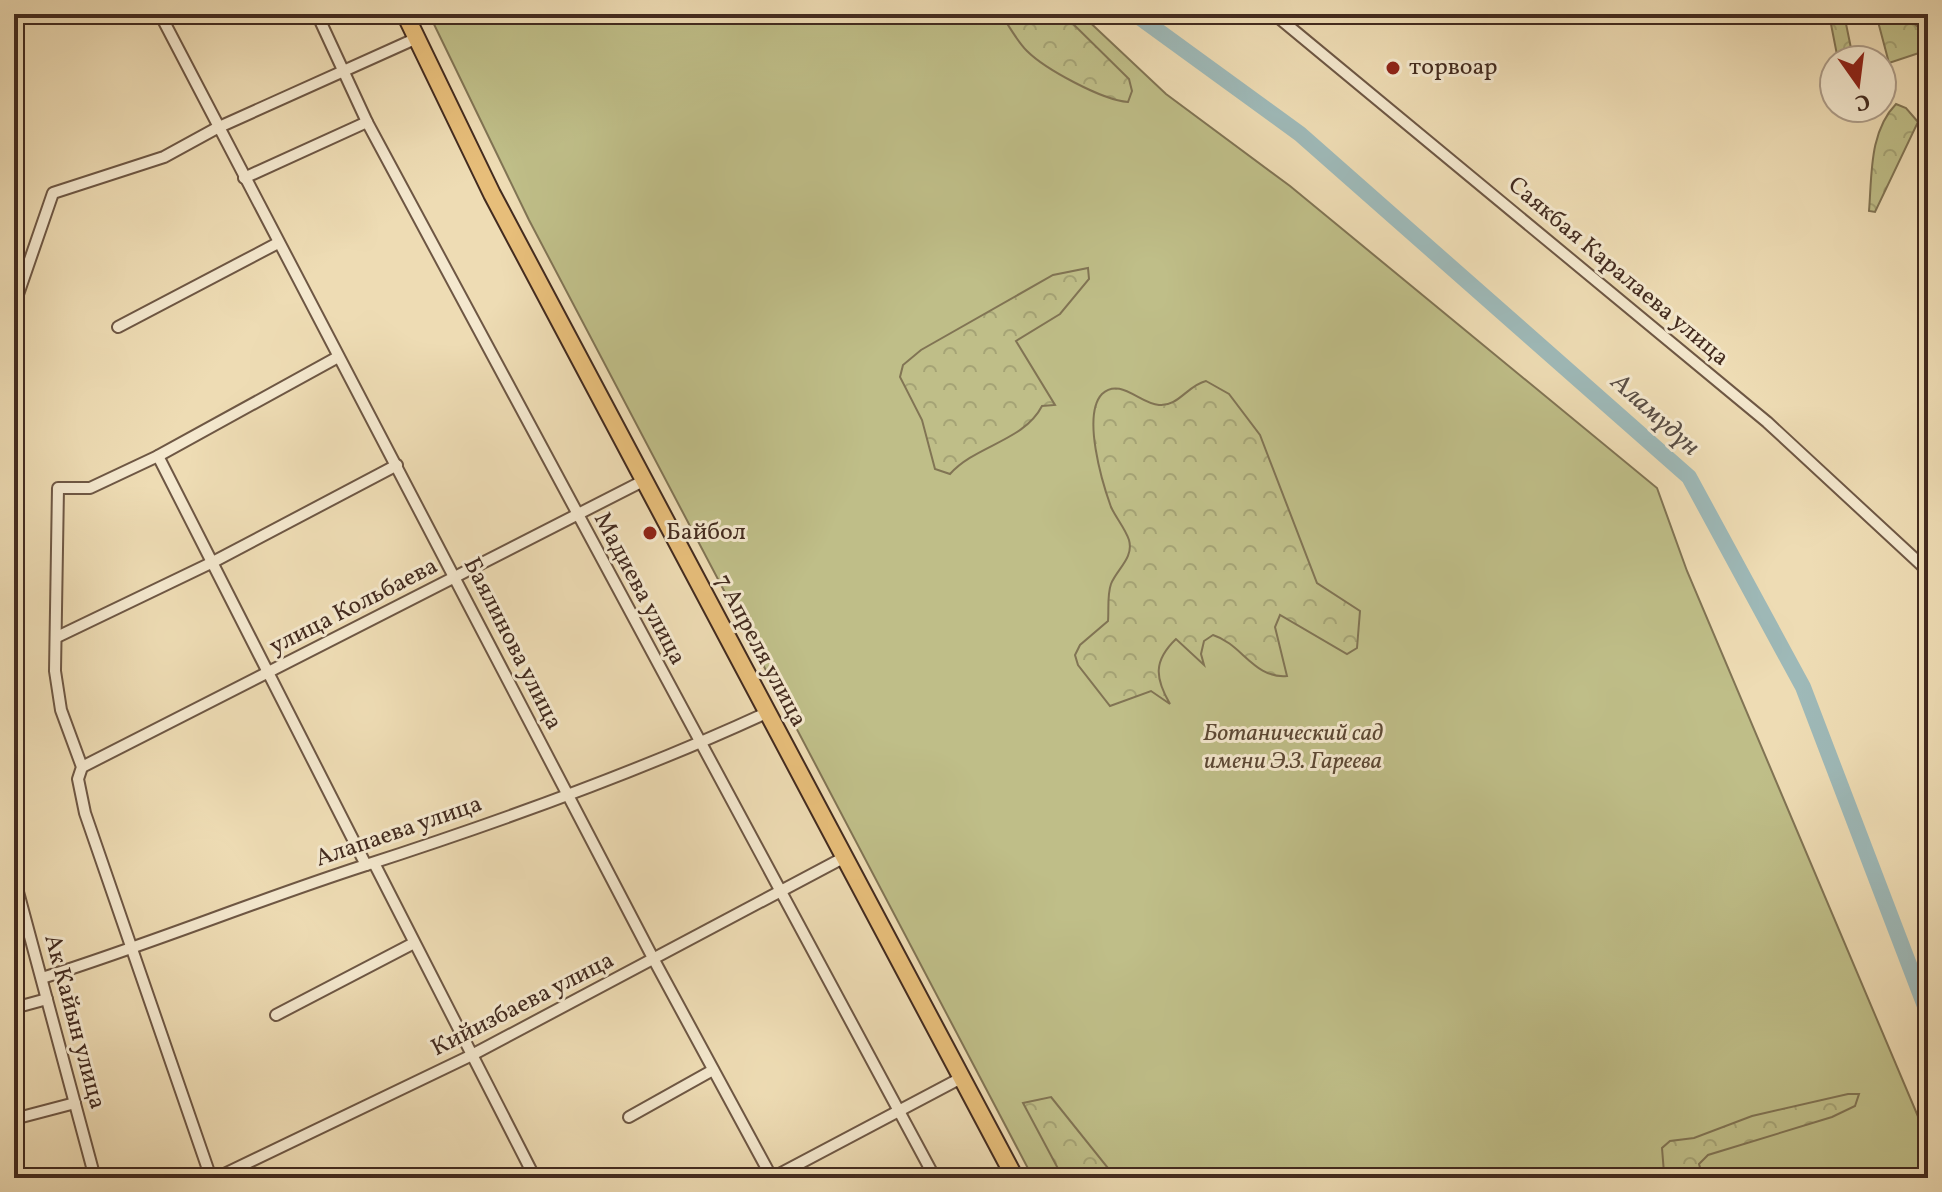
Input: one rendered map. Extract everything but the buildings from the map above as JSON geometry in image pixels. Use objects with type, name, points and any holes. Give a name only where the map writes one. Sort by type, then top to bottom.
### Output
[{"type":"main road","name":"7 Апреля улица","points":[[405,14],[492,194],[1015,1178]]},
{"type":"street","name":"Баялинова улица","points":[[160,14],[654,960],[772,1178]]},
{"type":"street","name":"Мадиева улица","points":[[317,14],[367,122],[935,1178]]},
{"type":"street","name":"Саякбая Каралаева улица","points":[[1274,14],[1756,412],[1832,478],[1928,571]]},
{"type":"street","points":[[14,306],[53,193],[164,157],[341,69],[417,38]]},
{"type":"street","points":[[244,178],[367,122]]},
{"type":"street","points":[[118,327],[278,243]]},
{"type":"street","points":[[214,1178],[85,813],[78,779],[82,767],[61,710],[55,671],[58,488],[90,488],[158,456],[338,357]]},
{"type":"street","points":[[158,456],[268,672],[414,943],[535,1178]]},
{"type":"street","points":[[57,637],[213,562],[397,465]]},
{"type":"street","name":"улица Кольбаева","points":[[82,767],[643,481]]},
{"type":"street","name":"Алапаева улица","points":[[42,978],[134,949],[568,794],[699,744],[766,713]]},
{"type":"street","name":"Кийизбаева улица","points":[[214,1178],[470,1056],[654,960],[779,889],[843,858]]},
{"type":"street","name":"Ак Кайын улица","points":[[14,877],[17,900],[42,978],[95,1178]]},
{"type":"street","points":[[276,1015],[414,943]]},
{"type":"street","points":[[14,1008],[47,999]]},
{"type":"street","points":[[629,1117],[713,1070]]},
{"type":"street","points":[[772,1178],[961,1078]]},
{"type":"street","points":[[14,1119],[75,1103]]},
{"type":"green space","name":"Ботанический сад имени Э.З. Гареева","points":[[429,14],[1081,14],[1166,94],[1290,186],[1657,488],[1687,571],[1928,1140],[1928,1178],[1033,1178],[529,220]]},
{"type":"green space","points":[[1001,14],[1063,14],[1129,79],[1132,91],[1128,102],[1089,90],[1035,58],[1016,38]]},
{"type":"green space","points":[[1829,14],[1844,14],[1850,44],[1835,44]]},
{"type":"green space","points":[[1876,14],[1902,14],[1928,35],[1928,50],[1898,60],[1898,44],[1884,44]]},
{"type":"green space","points":[[1898,105],[1906,108],[1918,122],[1875,212],[1869,211],[1876,141],[1882,124],[1898,124]]},
{"type":"green space","points":[[1088,268],[1089,279],[1060,314],[1016,341],[1055,405],[1042,406],[1024,427],[973,456],[950,474],[935,469],[922,420],[900,377],[903,365],[921,350],[1053,275]]},
{"type":"green space","points":[[1206,381],[1229,394],[1260,435],[1317,583],[1360,611],[1357,648],[1347,654],[1280,615],[1275,627],[1287,676],[1266,672],[1223,639],[1213,635],[1204,641],[1201,654],[1204,665],[1176,639],[1163,655],[1159,670],[1161,686],[1170,704],[1151,691],[1110,706],[1078,665],[1075,655],[1080,645],[1108,621],[1111,584],[1127,558],[1130,546],[1111,507],[1099,466],[1094,432],[1096,404],[1102,394],[1116,388],[1152,404],[1166,405]]},
{"type":"green space","points":[[1859,1094],[1855,1106],[1832,1117],[1708,1155],[1699,1164],[1703,1178],[1656,1178],[1664,1173],[1662,1148],[1670,1141],[1694,1138],[1752,1116]]},
{"type":"green space","points":[[1051,1097],[1115,1178],[1063,1178],[1023,1103]]},
{"type":"waterway","name":"Аламүдүн","points":[[1135,14],[1300,134],[1689,477],[1803,687],[1928,1014]]},
{"type":"place","name":"торвоар","points":[[1393,68]]},
{"type":"place","name":"Байбол","points":[[650,533]]}]
